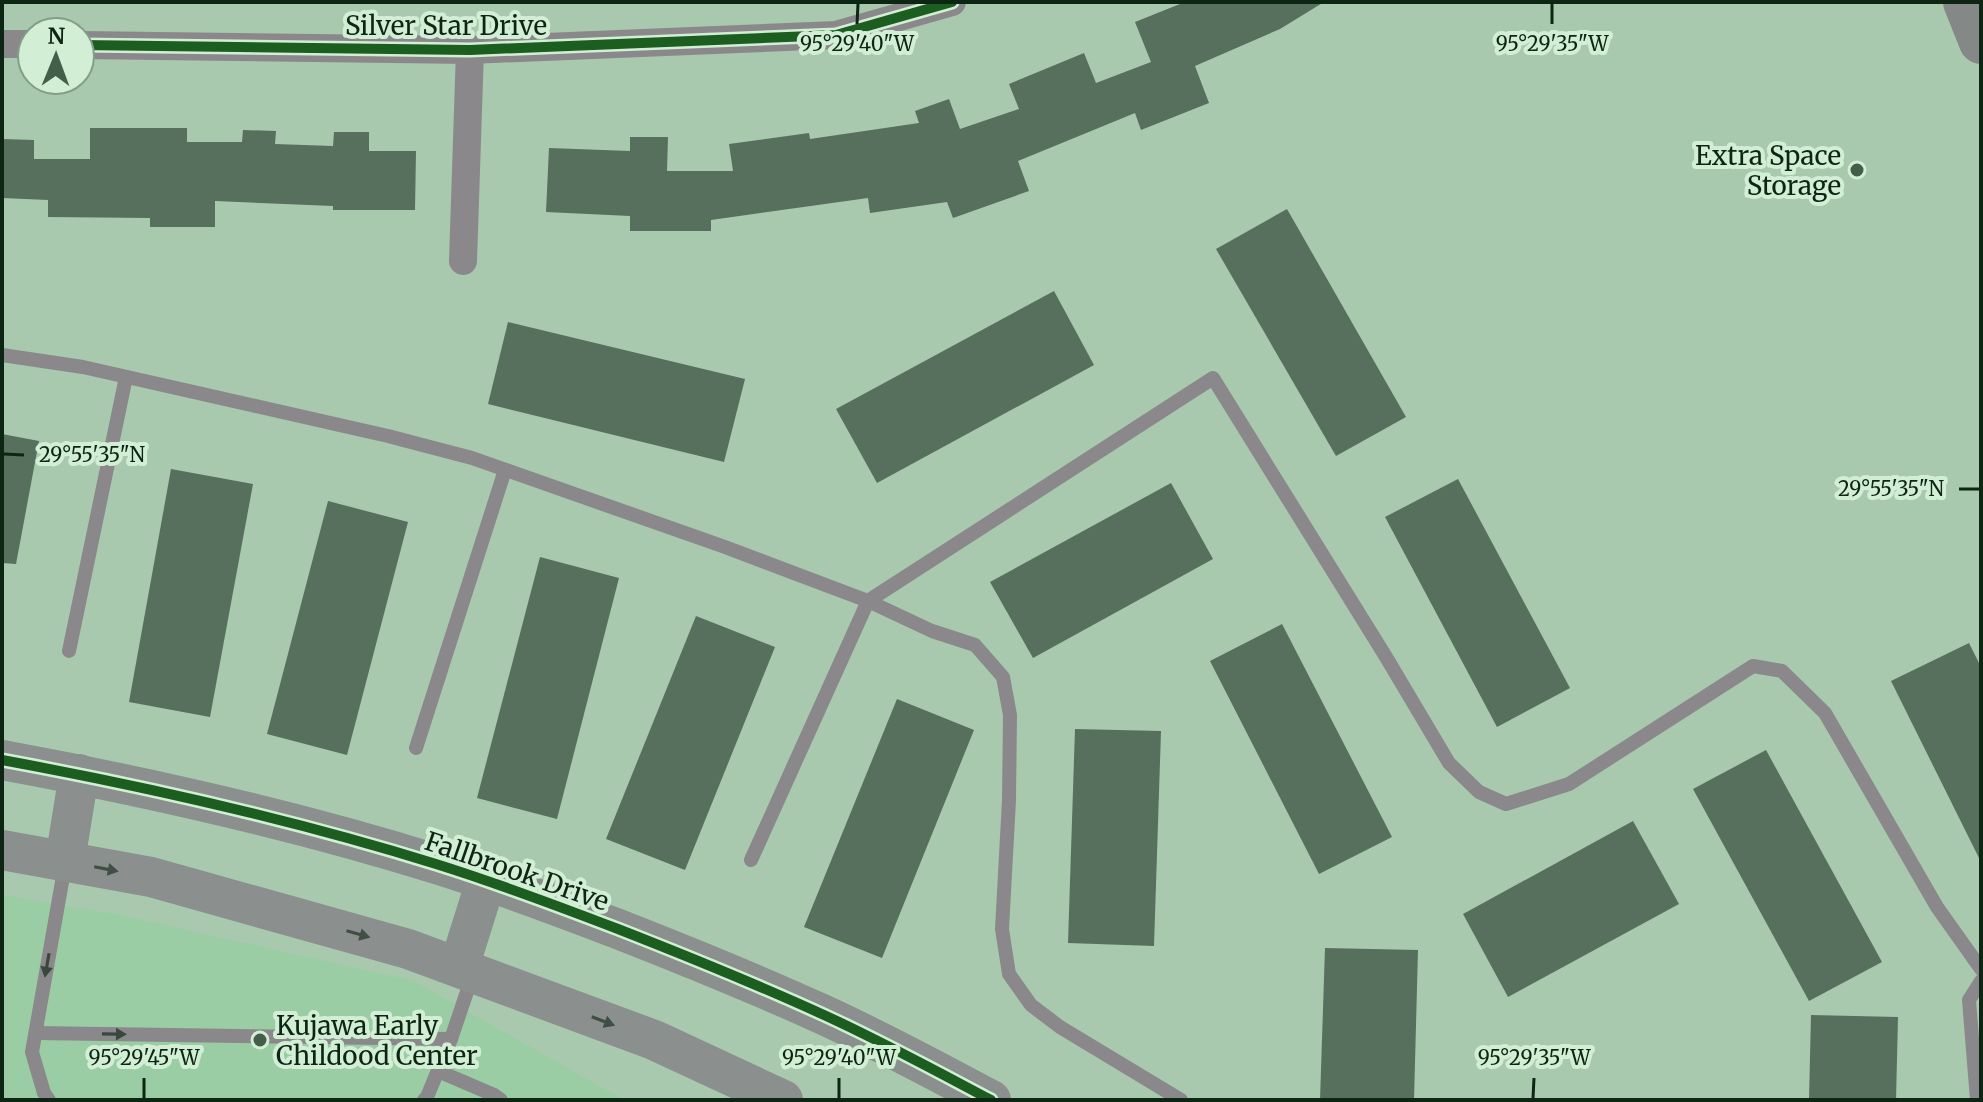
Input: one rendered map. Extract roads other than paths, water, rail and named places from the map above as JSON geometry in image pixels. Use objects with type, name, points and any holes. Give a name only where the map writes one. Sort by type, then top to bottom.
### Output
[{"type":"main road","points":[[1965,2],[1981,42]]},
{"type":"street","name":"Silver Star Drive","points":[[96,45],[470,50],[836,35],[952,2]]},
{"type":"street","points":[[463,261],[470,50]]},
{"type":"street","name":"Fallbrook Drive","points":[[2,760],[176,794],[438,864],[569,910],[824,1015],[991,1100]]},
{"type":"street","points":[[65,861],[79,774]]},
{"type":"street","points":[[2,850],[151,877],[408,949],[654,1040],[783,1100]]},
{"type":"street","points":[[466,970],[486,881]]},
{"type":"lane","points":[[2,355],[83,367],[472,458],[725,547],[868,601],[932,631],[975,645],[1003,677],[1010,715],[1002,929],[1009,974],[1031,1005],[1060,1027],[1181,1100]]},
{"type":"lane","points":[[69,651],[126,377]]},
{"type":"lane","points":[[751,860],[868,601],[1213,378],[1449,763],[1479,792],[1506,804],[1569,784],[1753,666],[1782,671],[1825,713],[1937,907],[1981,969]]},
{"type":"lane","points":[[416,748],[505,470]]},
{"type":"lane","points":[[49,1100],[32,1052],[65,861]]},
{"type":"lane","points":[[424,1100],[451,1039],[466,970]]},
{"type":"lane","points":[[1977,1100],[1969,1000],[1981,981]]},
{"type":"lane","points":[[36,1033],[451,1039]]},
{"type":"lane","points":[[438,1071],[501,1100]]},
{"type":"place","name":"Extra Space Storage","points":[[1857,170]]},
{"type":"place","name":"Kujawa Early Childood Center","points":[[260,1040]]}]
